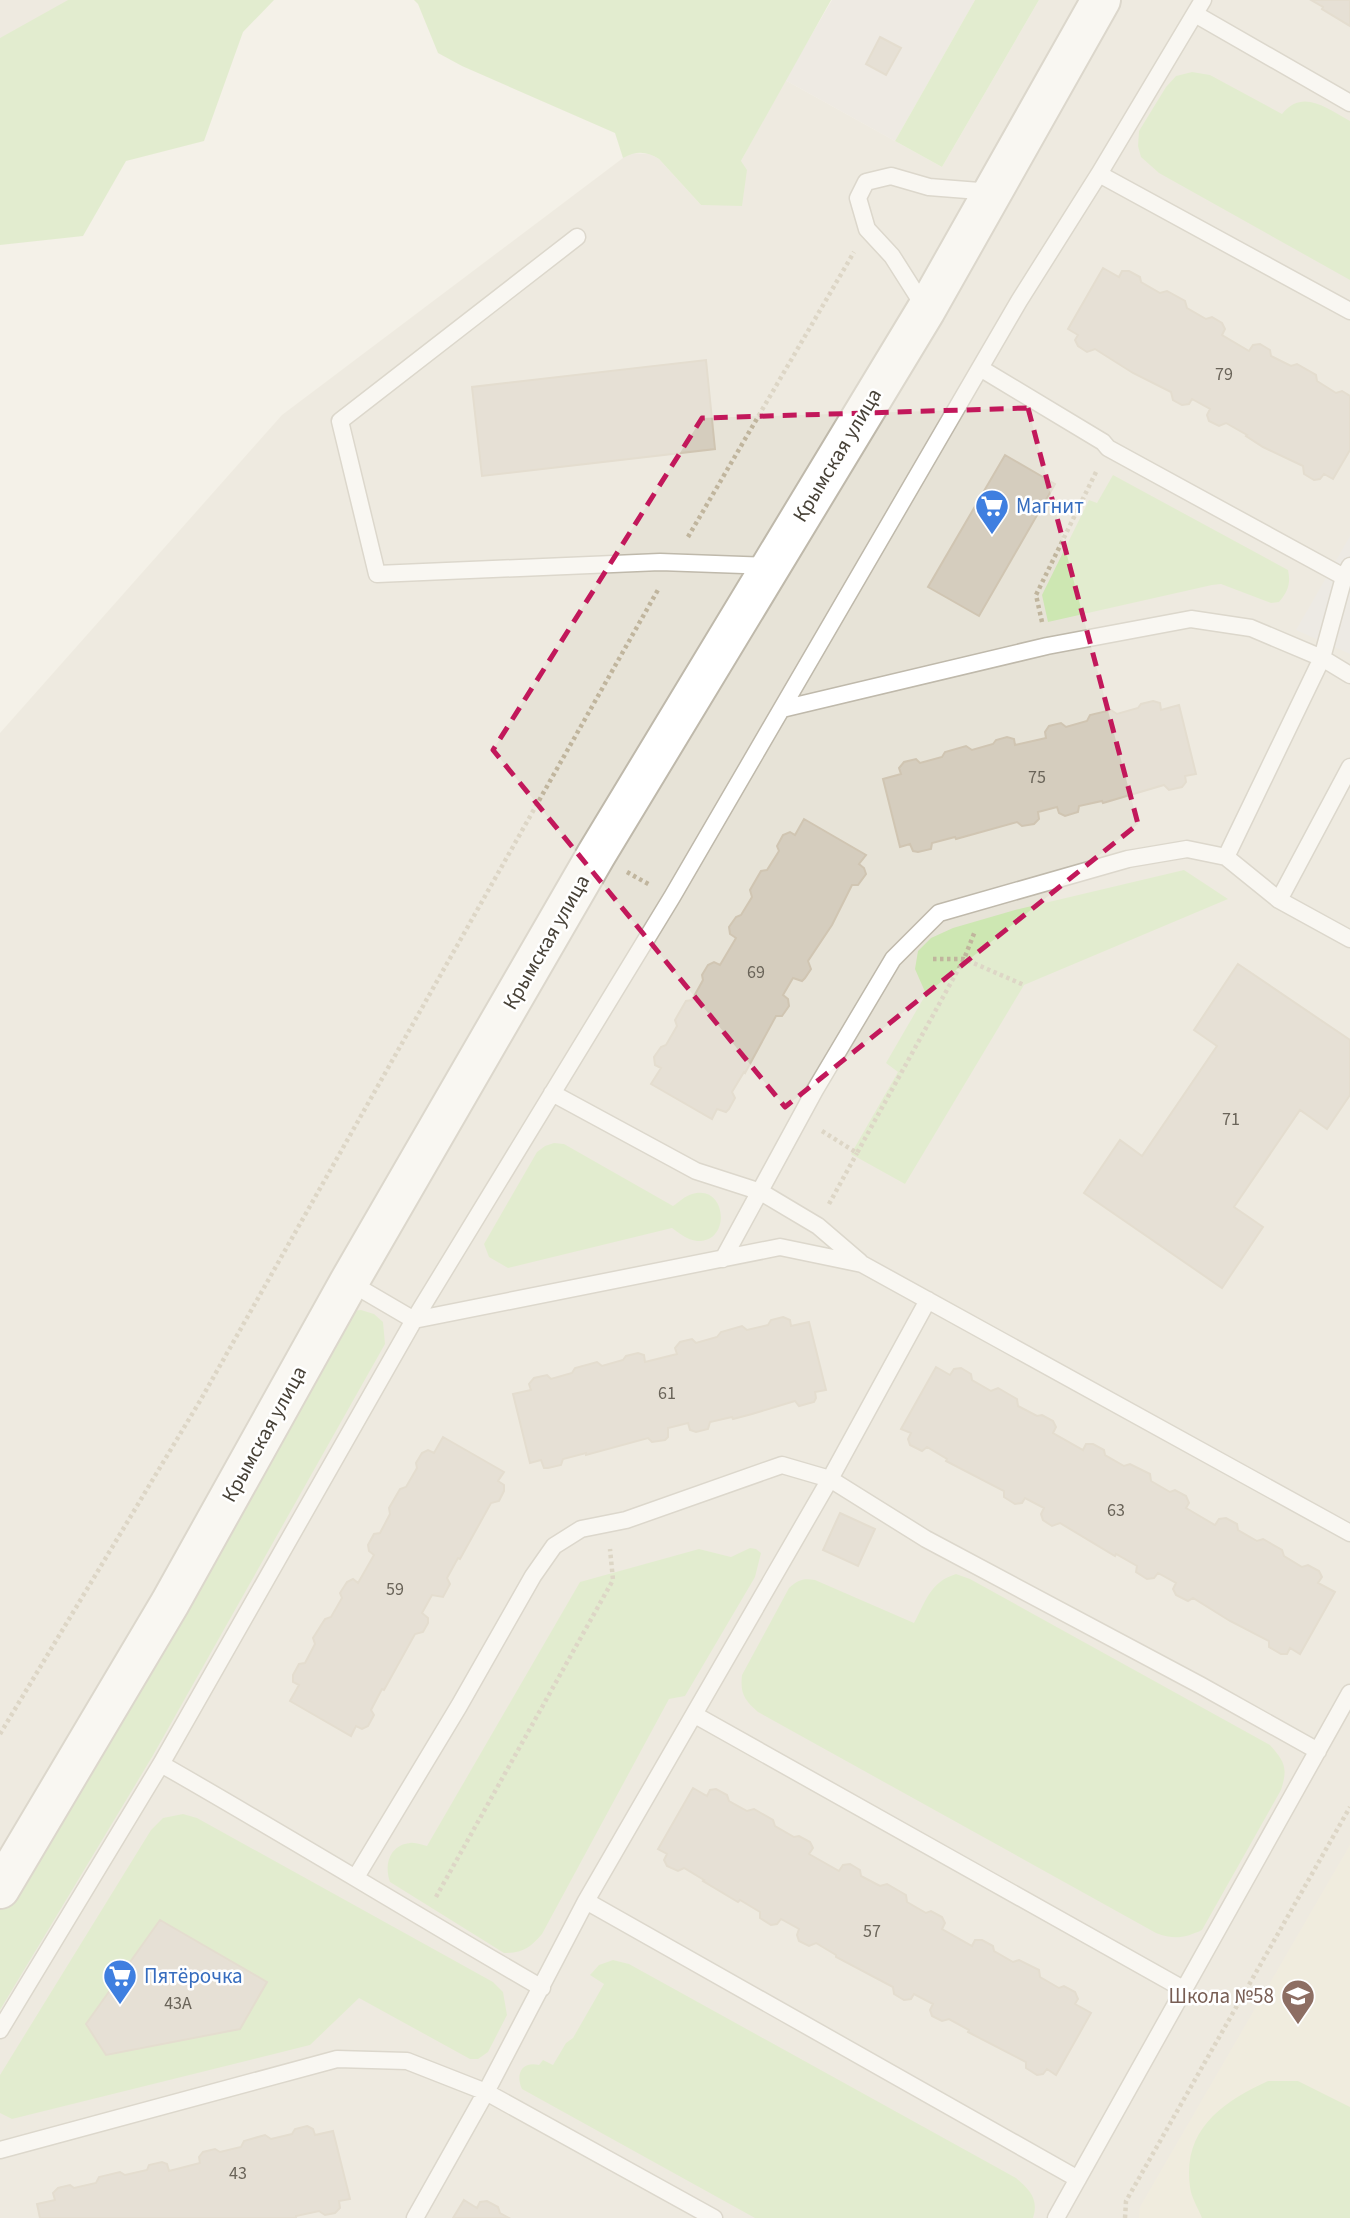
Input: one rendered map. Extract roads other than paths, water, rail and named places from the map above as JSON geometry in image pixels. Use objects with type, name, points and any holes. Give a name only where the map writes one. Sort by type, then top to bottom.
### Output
[{"type":"street","name":"Крымская улица","points":[[0,1889],[163,1615],[349,1282],[596,855],[926,310],[1101,0]]},
{"type":"lane","points":[[0,2030],[161,1764],[414,1320],[672,897],[1019,301],[1199,7],[1350,103]]},
{"type":"lane","points":[[1099,174],[1350,311]]},
{"type":"lane","points":[[926,310],[892,256],[867,229],[858,198],[866,182],[891,176],[929,187],[992,192]]},
{"type":"lane","points":[[577,237],[340,421],[377,574],[660,562],[769,566]]},
{"type":"lane","points":[[980,368],[1108,447],[1347,572],[1322,658],[1226,857]]},
{"type":"lane","points":[[782,709],[1047,646],[1191,619],[1251,628],[1322,658],[1350,675]]},
{"type":"lane","points":[[1279,900],[1350,767]]},
{"type":"lane","points":[[723,1259],[800,1118],[893,959],[939,913],[1128,859],[1187,849],[1226,857],[1279,900],[1350,939]]},
{"type":"lane","points":[[552,1093],[696,1171],[761,1192],[818,1226],[862,1264],[1350,1533]]},
{"type":"lane","points":[[349,1282],[414,1320],[780,1247],[862,1264]]},
{"type":"lane","points":[[415,2218],[486,2092],[586,1901],[830,1479],[928,1300]]},
{"type":"lane","points":[[356,1877],[459,1706],[533,1576],[554,1546],[581,1529],[608,1524],[782,1465],[830,1479],[926,1539],[1318,1751]]},
{"type":"lane","points":[[1056,2218],[1350,1693]]},
{"type":"lane","points":[[695,1714],[1185,1990]]},
{"type":"lane","points":[[161,1764],[542,1988]]},
{"type":"lane","points":[[586,1901],[1078,2179]]},
{"type":"lane","points":[[0,2150],[337,2059],[407,2061],[486,2092],[714,2218]]},
{"type":"place","name":"Магнит","points":[[992,536]]},
{"type":"place","name":"Пятёрочка","points":[[120,2006]]},
{"type":"place","name":"Школа №58","points":[[1298,2026]]}]
